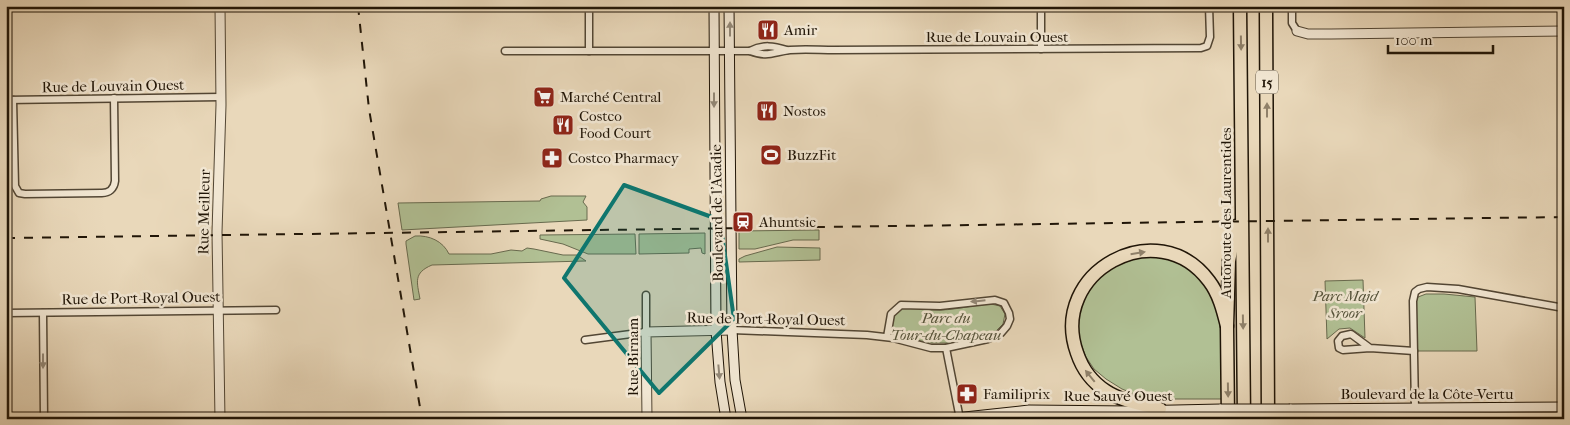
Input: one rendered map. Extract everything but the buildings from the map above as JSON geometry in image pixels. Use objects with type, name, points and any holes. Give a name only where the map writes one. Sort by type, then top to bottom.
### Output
[{"type":"highway","name":"Autoroute des Laurentides","points":[[1240,6],[1244,419]]},
{"type":"highway","name":"15","points":[[1266,6],[1268,419]]},
{"type":"highway","points":[[1224,414],[1230,261],[1242,197]]},
{"type":"highway","points":[[1160,409],[1109,394],[1093,380],[1081,363],[1074,342],[1072,318],[1077,299],[1091,276],[1106,264],[1131,253],[1154,251],[1176,256],[1194,266],[1209,281],[1220,301],[1227,326]]},
{"type":"main road","name":"Rue Meilleur","points":[[220,6],[221,97],[217,223],[220,419]]},
{"type":"main road","name":"Boulevard de l'Acadie","points":[[714,6],[716,331],[720,382],[726,419]]},
{"type":"main road","name":"Boulevard de l'Acadie","points":[[730,6],[732,330],[735,380],[742,419]]},
{"type":"main road","points":[[1296,31],[1304,34],[1331,34],[1564,31]]},
{"type":"main road","name":"Rue de Port-Royal Ouest","points":[[646,332],[732,330]]},
{"type":"main road","name":"Rue Birnam","points":[[646,332],[646,419]]},
{"type":"main road","name":"Boulevard de la Côte-Vertu","points":[[1290,408],[1563,407]]},
{"type":"main road","name":"Rue Sauvé Ouest","points":[[946,419],[1029,410],[1130,411],[1160,409],[1224,414],[1290,408]]},
{"type":"main road","name":"Boulevard de la Côte-Vertu","points":[[1417,419],[1564,418]]},
{"type":"street","points":[[589,51],[590,6]]},
{"type":"street","points":[[1041,6],[1042,49]]},
{"type":"street","name":"Rue de Louvain Ouest","points":[[505,51],[750,51],[759,54],[775,54],[787,50],[1201,48],[1207,46],[1210,38],[1210,6]]},
{"type":"street","points":[[1292,6],[1292,23],[1296,31]]},
{"type":"street","name":"Rue de Louvain Ouest","points":[[10,100],[221,97]]},
{"type":"street","points":[[10,100],[15,185],[20,193],[102,193],[111,190],[114,181],[114,98]]},
{"type":"street","points":[[1415,408],[1413,301],[1415,292],[1419,289],[1427,287],[1458,290],[1564,308]]},
{"type":"street","name":"Rue Birnam","points":[[646,295],[646,332]]},
{"type":"street","name":"Rue de Port-Royal Ouest","points":[[732,330],[853,334],[887,337],[929,347],[946,348],[994,337],[1004,330],[1010,316],[1004,303],[999,301],[977,301],[935,306],[906,304],[896,308],[891,314],[887,337]]},
{"type":"street","name":"Rue de Port-Royal Ouest","points":[[6,313],[276,310]]},
{"type":"street","points":[[43,313],[44,419]]},
{"type":"street","name":"Rue de Port-Royal Ouest","points":[[585,340],[646,332]]},
{"type":"street","points":[[1370,348],[1351,334],[1342,336],[1338,341],[1339,348],[1343,350],[1370,348],[1414,351]]},
{"type":"street","points":[[946,348],[960,418]]},
{"type":"highlighted area","points":[[624,185],[720,220],[734,319],[659,393],[564,278]]},
{"type":"green space","points":[[551,196],[586,196],[583,202],[587,207],[587,220],[402,230],[398,203],[540,201]]},
{"type":"green space","points":[[819,230],[819,240],[793,240],[755,249],[739,249],[739,231]]},
{"type":"green space","points":[[705,233],[705,254],[702,253],[701,248],[689,249],[689,253],[639,254],[639,234]]},
{"type":"green space","points":[[635,234],[636,254],[588,254],[563,244],[540,239],[540,235]]},
{"type":"green space","points":[[415,236],[439,242],[449,254],[491,254],[511,250],[522,251],[527,248],[563,255],[577,255],[586,261],[432,265],[419,275],[417,283],[420,299],[414,300],[406,241]]},
{"type":"green space","points":[[777,247],[820,248],[820,260],[739,262],[739,259],[745,256]]},
{"type":"green space","points":[[1147,254],[1182,263],[1201,278],[1215,300],[1220,319],[1223,399],[1159,399],[1139,396],[1122,389],[1106,379],[1094,369],[1086,357],[1079,339],[1077,322],[1091,278],[1105,267]]},
{"type":"green space","name":"Parc Majd Sroor","points":[[1363,280],[1365,338],[1350,328],[1339,329],[1327,339],[1325,281]]},
{"type":"green space","points":[[1426,294],[1475,297],[1477,351],[1417,351],[1416,302],[1418,297]]},
{"type":"green space","name":"Parc du Tour-du-Chapeau","points":[[991,304],[1000,306],[1005,314],[1003,324],[994,333],[951,343],[929,343],[899,335],[892,326],[895,314],[898,310],[906,307],[940,310]]},
{"type":"railway","points":[[358,6],[369,109],[422,419]]},
{"type":"railway","points":[[6,238],[1564,217]]},
{"type":"place","name":"Amir","points":[[768,30]]},
{"type":"place","name":"Marché Central","points":[[544,97]]},
{"type":"place","name":"Nostos","points":[[767,111]]},
{"type":"place","name":"Costco Food Court","points":[[563,125]]},
{"type":"place","name":"BuzzFit","points":[[771,155]]},
{"type":"place","name":"Costco Pharmacy","points":[[552,158]]},
{"type":"place","name":"Ahuntsic","points":[[743,222]]},
{"type":"place","name":"Familiprix","points":[[967,394]]}]
